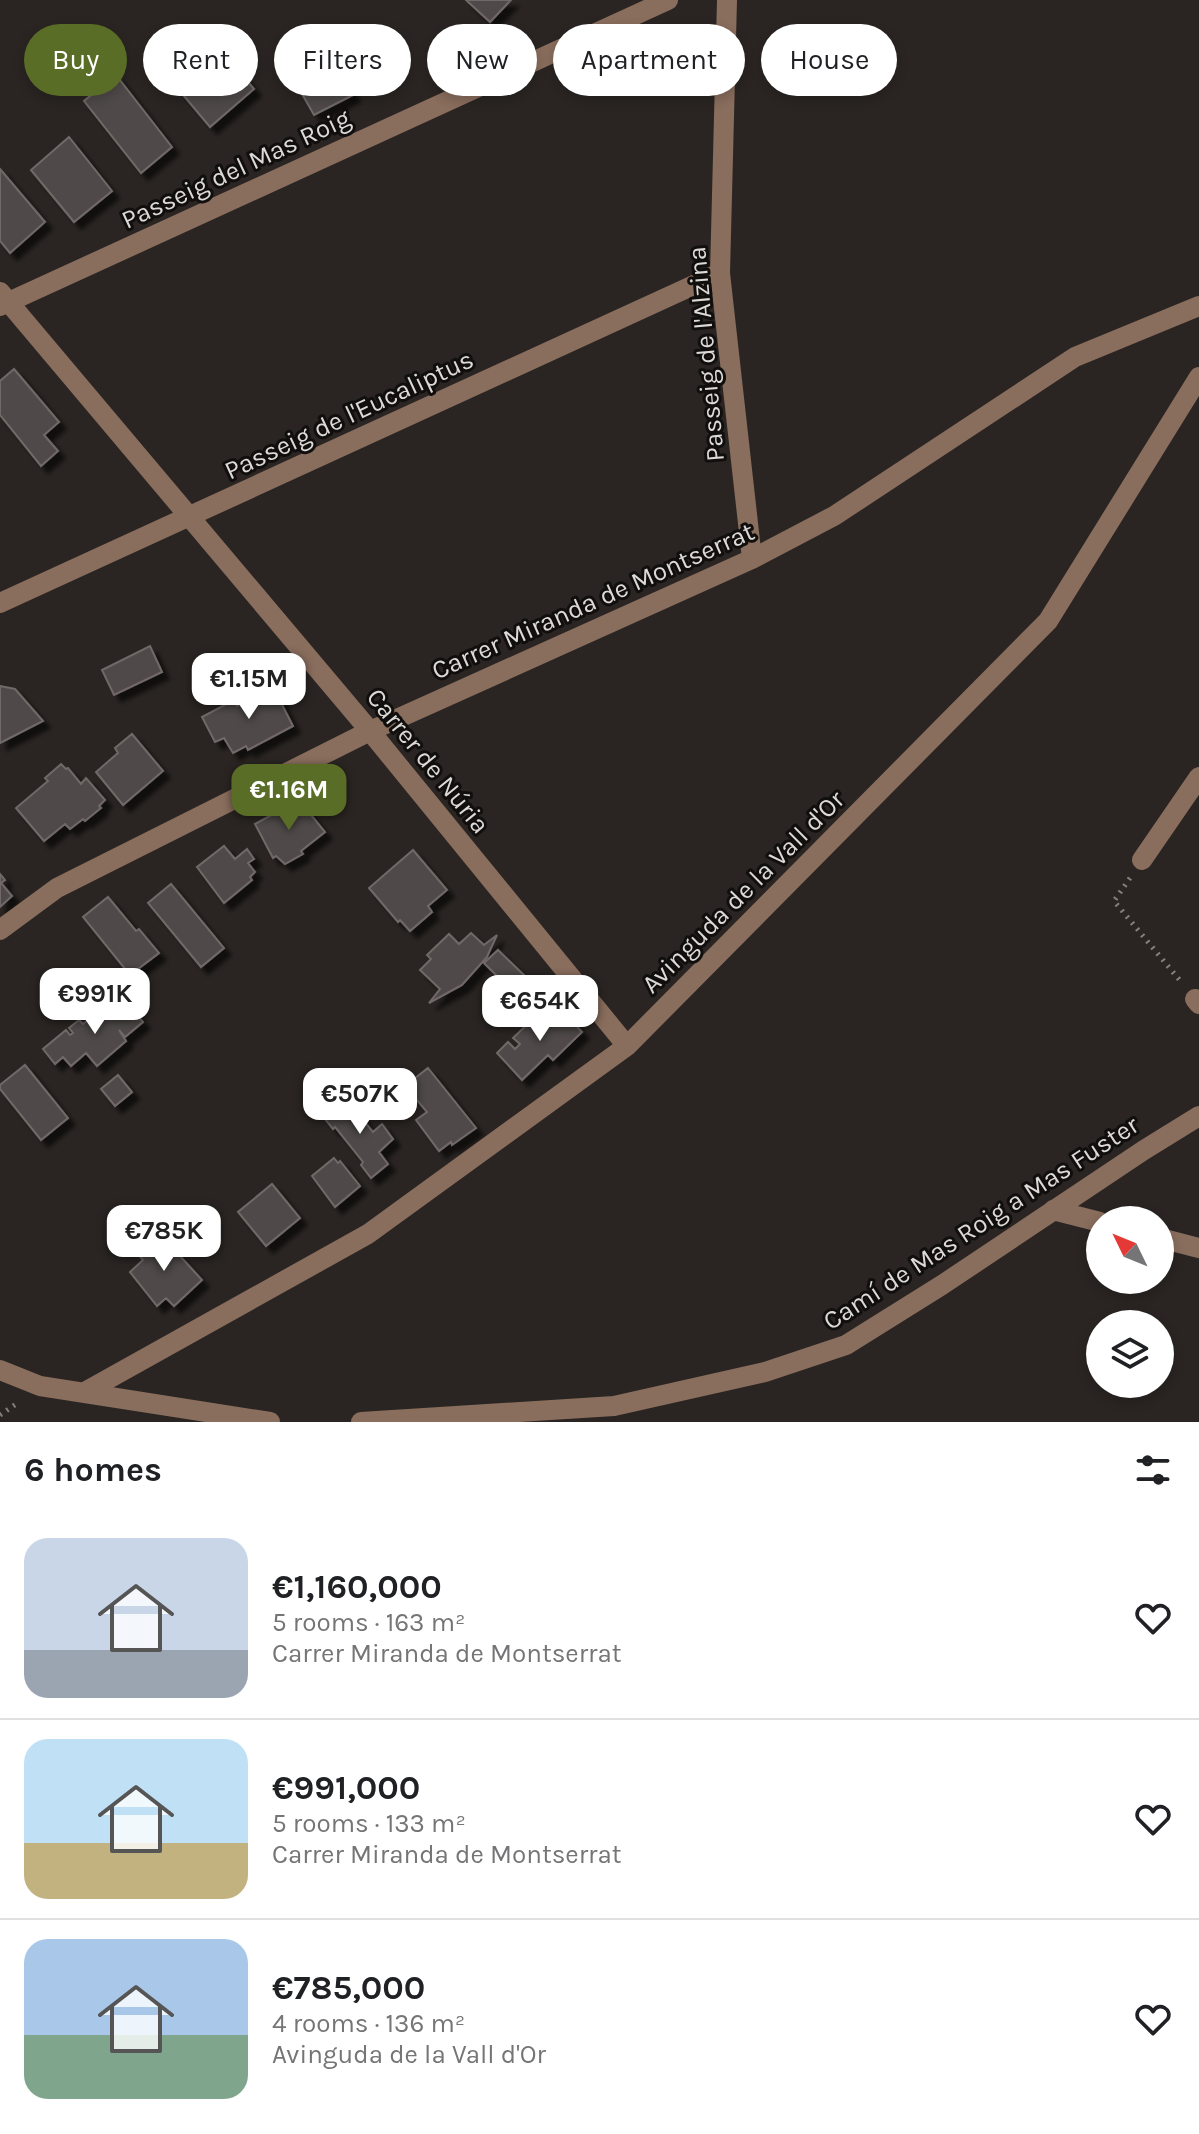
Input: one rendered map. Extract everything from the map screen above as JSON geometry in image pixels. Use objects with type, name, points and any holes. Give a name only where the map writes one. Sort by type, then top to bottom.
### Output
[{"type":"street","name":"Passeig del Mas Roig","points":[[3,300],[668,0]]},
{"type":"street","name":"Passeig de l'Alzina","points":[[727,0],[720,273],[752,559]]},
{"type":"street","name":"Passeig de l'Eucaliptus","points":[[0,603],[720,273]]},
{"type":"street","name":"Carrer de Núria","points":[[3,300],[370,731],[627,1046]]},
{"type":"street","name":"Carrer Miranda de Montserrat","points":[[0,930],[57,888],[370,731],[752,559],[834,516],[1075,357],[1199,306]]},
{"type":"street","name":"Avinguda de la Vall d'Or","points":[[83,1393],[368,1234],[627,1046],[1048,621],[1199,377]]},
{"type":"street","points":[[1142,860],[1199,777]]},
{"type":"street","name":"Camí de Mas Roig a Mas Fuster","points":[[361,1422],[617,1414],[765,1372],[846,1345],[1199,1116]]},
{"type":"street","points":[[1053,1210],[1086,1218]]},
{"type":"street","points":[[1174,1242],[1199,1248]]},
{"type":"street","points":[[0,1370],[40,1386],[270,1422]]},
{"type":"path","points":[[1142,860],[1114,901],[1197,1002]]},
{"type":"building","points":[[466,0],[511,0],[490,22]]},
{"type":"building","points":[[127,89],[172,147],[141,173],[84,101],[90,96],[127,96]]},
{"type":"building","points":[[184,96],[246,96],[210,127]]},
{"type":"building","points":[[303,96],[351,96],[314,115]]},
{"type":"building","points":[[69,137],[112,191],[74,222],[31,170]]},
{"type":"building","points":[[0,169],[45,222],[10,253],[0,241]]},
{"type":"building","points":[[14,369],[59,422],[44,435],[58,451],[41,466],[0,415],[0,381]]},
{"type":"building","points":[[150,646],[162,672],[114,695],[102,670]]},
{"type":"building","points":[[0,686],[15,689],[43,721],[0,743]]},
{"type":"building","points":[[273,687],[293,726],[248,750],[246,746],[233,753],[224,738],[215,742],[202,717],[234,700],[237,706]]},
{"type":"building","points":[[132,734],[163,771],[123,805],[96,772],[118,753],[115,748]]},
{"type":"building","points":[[61,764],[81,784],[86,778],[105,800],[99,806],[101,808],[85,821],[83,819],[70,829],[65,824],[44,841],[16,808],[48,781],[45,778]]},
{"type":"building","points":[[299,800],[325,832],[301,851],[303,854],[285,864],[276,856],[273,858],[255,824]]},
{"type":"building","points":[[224,846],[235,859],[247,849],[254,859],[248,863],[255,872],[250,877],[252,880],[224,903],[197,867]]},
{"type":"building","points":[[413,850],[447,890],[428,906],[432,912],[410,931],[400,920],[398,922],[369,888]]},
{"type":"building","points":[[0,874],[5,880],[1,883],[12,896],[0,907]]},
{"type":"building","points":[[171,884],[224,948],[201,967],[148,903]]},
{"type":"building","points":[[108,897],[159,953],[130,975],[83,917]]},
{"type":"building","points":[[471,933],[484,945],[497,935],[487,957],[462,985],[429,1003],[440,989],[420,970],[431,959],[427,955],[449,934],[459,944]]},
{"type":"building","points":[[498,950],[526,977],[512,991],[484,963]]},
{"type":"building","points":[[125,1000],[143,1022],[125,1037],[119,1030],[126,1041],[97,1066],[86,1053],[71,1066],[63,1057],[55,1064],[43,1049],[66,1030],[70,1035],[73,1033],[69,1028],[79,1020],[83,1024],[100,1010],[107,1019],[107,1015]]},
{"type":"building","points":[[560,1008],[582,1032],[553,1060],[548,1055],[522,1080],[497,1053],[508,1042],[515,1049],[520,1044],[513,1038],[534,1018],[541,1026]]},
{"type":"building","points":[[25,1065],[68,1118],[41,1140],[0,1089],[0,1085]]},
{"type":"building","points":[[428,1068],[476,1128],[439,1151],[416,1120],[427,1112],[405,1086]]},
{"type":"building","points":[[118,1075],[132,1092],[115,1106],[101,1089]]},
{"type":"building","points":[[346,1098],[373,1132],[382,1124],[393,1139],[379,1152],[388,1164],[371,1178],[361,1165],[363,1162],[321,1114]]},
{"type":"building","points":[[334,1158],[360,1186],[335,1207],[312,1176]]},
{"type":"building","points":[[272,1184],[300,1218],[266,1246],[238,1212]]},
{"type":"building","points":[[159,1233],[202,1280],[174,1306],[166,1298],[157,1306],[130,1272],[143,1260],[137,1253]]}]
